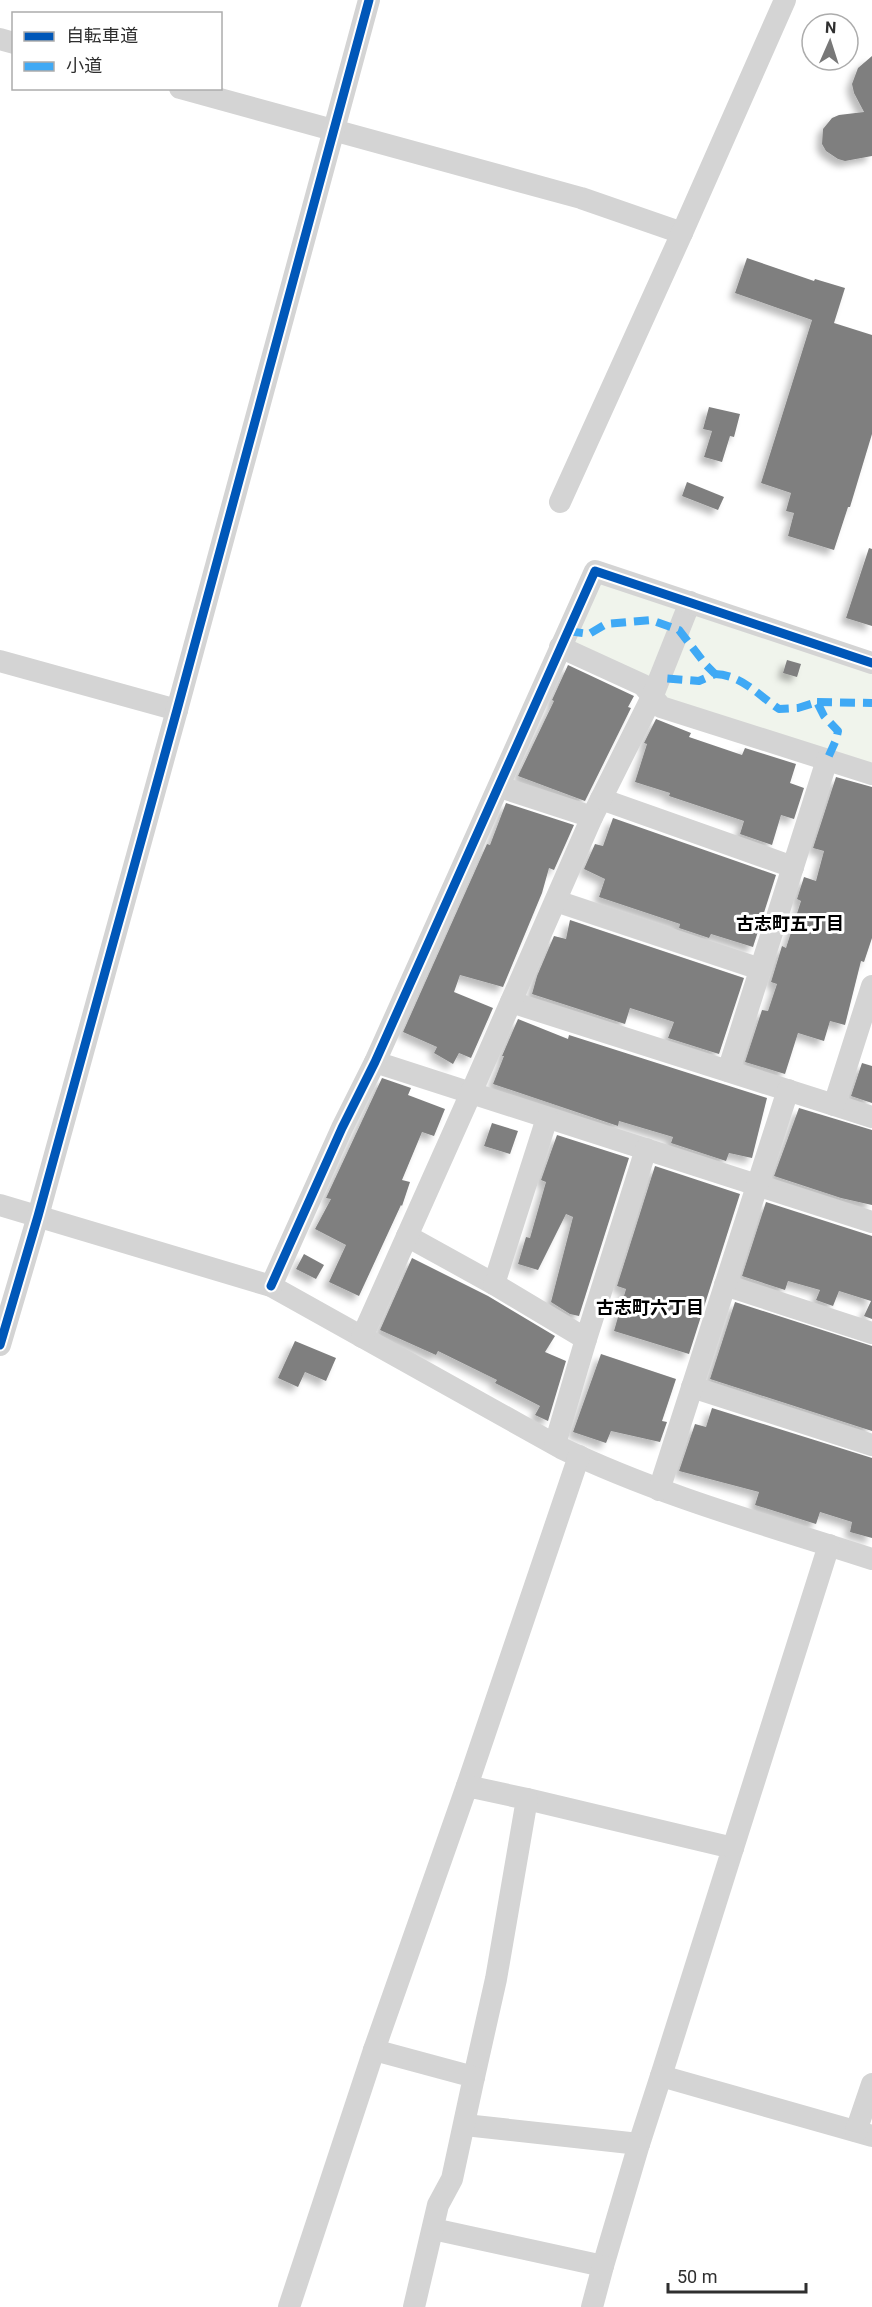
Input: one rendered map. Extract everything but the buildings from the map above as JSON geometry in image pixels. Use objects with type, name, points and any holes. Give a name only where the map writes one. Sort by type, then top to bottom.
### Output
[{"type":"street","points":[[0,1345],[38,1216],[177,710],[369,0]]},
{"type":"street","points":[[560,502],[785,0]]},
{"type":"street","points":[[187,90],[581,198],[682,233]]},
{"type":"street","points":[[271,1286],[500,787],[595,571],[872,663]]},
{"type":"street","points":[[362,1337],[596,808],[652,695],[690,602]]},
{"type":"street","points":[[560,647],[643,685],[661,707],[872,774]]},
{"type":"street","points":[[0,661],[177,710]]},
{"type":"street","points":[[728,1071],[827,760]]},
{"type":"street","points":[[500,787],[596,808],[793,867]]},
{"type":"street","points":[[556,901],[760,969]]},
{"type":"street","points":[[834,1105],[872,986]]},
{"type":"street","points":[[511,1002],[872,1117]]},
{"type":"street","points":[[375,1062],[872,1222]]},
{"type":"street","points":[[659,1490],[788,1090]]},
{"type":"street","points":[[494,1284],[547,1118]]},
{"type":"street","points":[[555,1444],[646,1149]]},
{"type":"street","points":[[0,1204],[271,1286],[579,1456],[659,1490],[872,1559]]},
{"type":"street","points":[[407,1236],[586,1339]]},
{"type":"street","points":[[725,1285],[872,1333]]},
{"type":"street","points":[[692,1387],[872,1445]]},
{"type":"street","points":[[289,2307],[374,2050],[579,1456]]},
{"type":"street","points":[[592,2307],[660,2076],[829,1545]]},
{"type":"street","points":[[467,1786],[733,1848]]},
{"type":"street","points":[[414,2307],[438,2205],[452,2179],[465,2125],[496,1978],[527,1799]]},
{"type":"street","points":[[374,2050],[474,2077]]},
{"type":"street","points":[[660,2076],[864,2134],[872,2084]]},
{"type":"street","points":[[465,2125],[639,2144]]},
{"type":"street","points":[[433,2229],[603,2266]]},
{"type":"shaded area","points":[[590,564],[872,654],[872,769],[663,699],[554,639]]},
{"type":"marked path","points":[[568,631],[589,634],[606,624],[651,620],[679,630],[715,674],[699,681],[660,678]]},
{"type":"marked path","points":[[715,674],[725,675],[742,682],[779,709],[798,708],[817,702],[824,716],[838,731],[827,760]]},
{"type":"marked path","points":[[817,702],[872,703]]},
{"type":"cycle path","points":[[0,1345],[38,1216],[177,710],[369,0]]},
{"type":"cycle path","points":[[271,1286],[342,1128],[375,1062],[595,571],[872,663]]},
{"type":"district","name":"古志町五丁目","points":[[790,923]]},
{"type":"district","name":"古志町六丁目","points":[[650,1307]]}]
